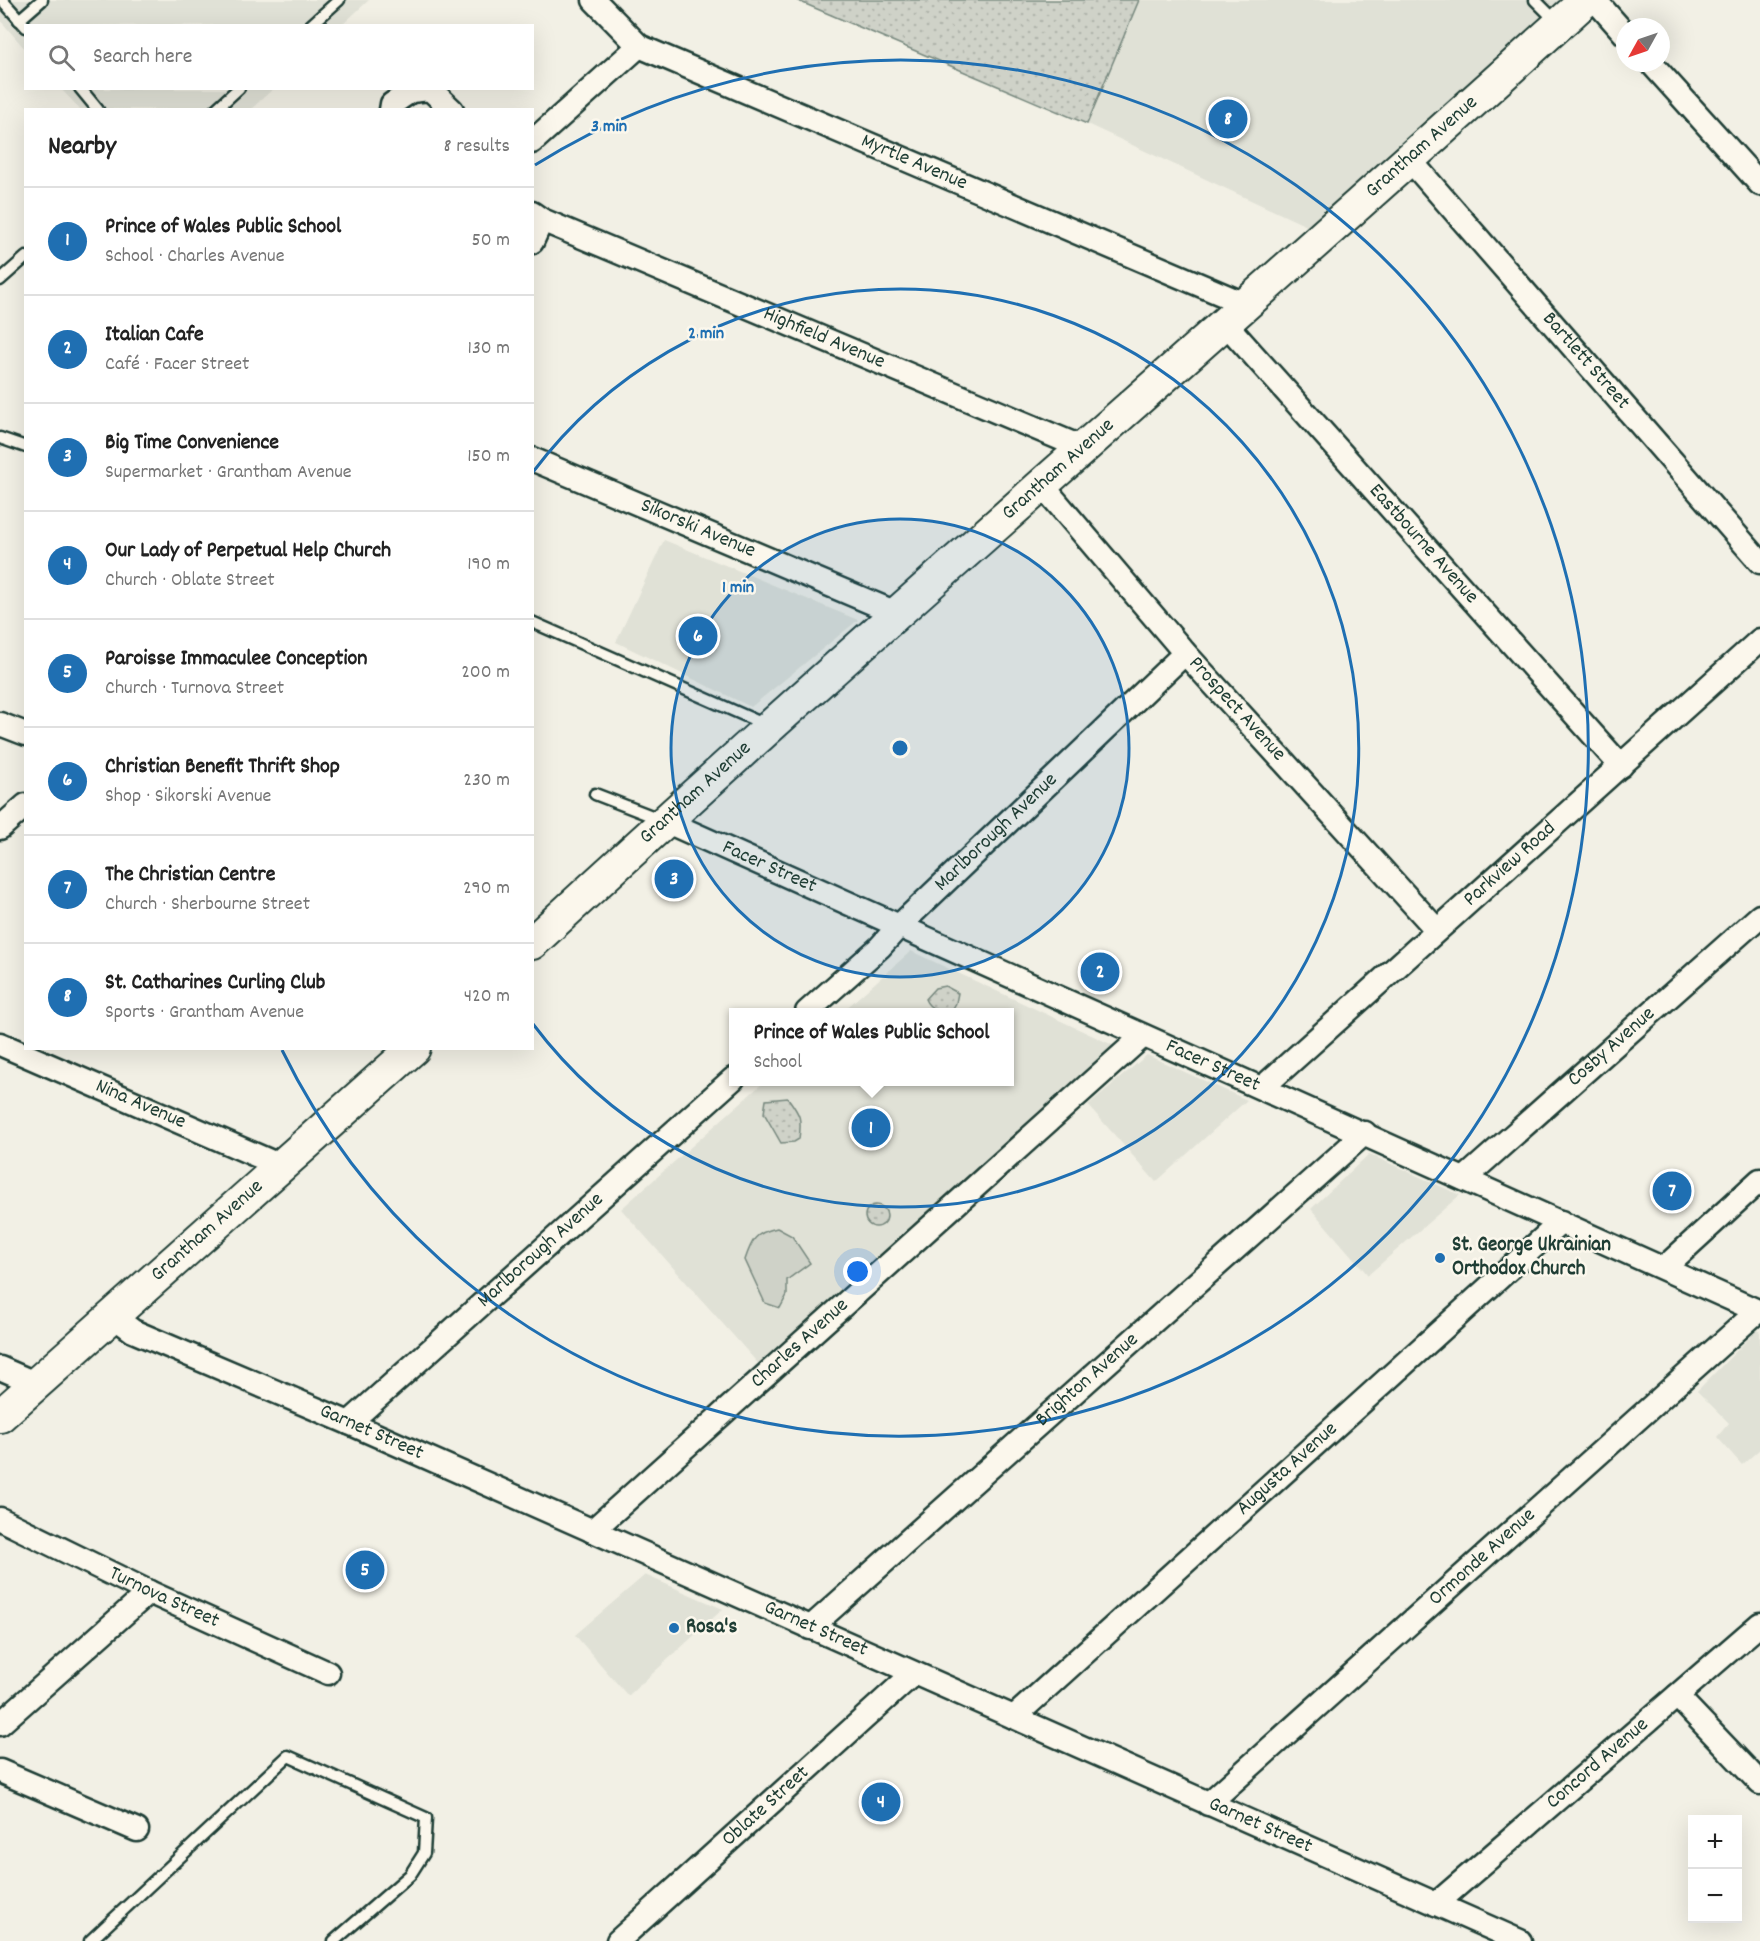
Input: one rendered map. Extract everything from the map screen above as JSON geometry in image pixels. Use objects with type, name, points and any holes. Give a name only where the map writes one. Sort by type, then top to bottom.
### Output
[{"type":"street","name":"Myrtle Avenue","points":[[594,0],[639,46],[1236,314]]},
{"type":"street","name":"Grantham Avenue","points":[[534,941],[769,726],[1236,314],[1586,0]]},
{"type":"street","points":[[1595,0],[1616,24]]},
{"type":"street","points":[[534,140],[639,46]]},
{"type":"street","points":[[1659,72],[1760,184]]},
{"type":"street","points":[[391,108],[392,104],[411,91],[430,90],[450,108]]},
{"type":"street","name":"Bartlett Street","points":[[1410,159],[1760,562]]},
{"type":"street","points":[[534,232],[537,216]]},
{"type":"street","name":"Highfield Avenue","points":[[537,216],[1083,448]]},
{"type":"street","name":"Eastbourne Avenue","points":[[1236,314],[1621,766]]},
{"type":"street","name":"Sikorski Avenue","points":[[534,460],[896,613]]},
{"type":"street","name":"Prospect Avenue","points":[[1042,484],[1185,653],[1436,929]]},
{"type":"street","name":"Parkview Road","points":[[1262,1088],[1436,929],[1760,640]]},
{"type":"street","name":"Marlborough Avenue","points":[[811,1008],[880,947],[899,926],[1185,653]]},
{"type":"street","points":[[0,724],[24,733]]},
{"type":"street","points":[[0,828],[24,807]]},
{"type":"street","name":"Facer Street","points":[[665,821],[1759,1311]]},
{"type":"street","name":"Cosby Avenue","points":[[1464,1179],[1760,916]]},
{"type":"street","name":"Charles Avenue","points":[[592,1531],[1143,1036]]},
{"type":"street","name":"Nina Avenue","points":[[0,1044],[281,1166]]},
{"type":"street","name":"Grantham Avenue","points":[[0,1416],[412,1050]]},
{"type":"street","name":"Marlborough Avenue","points":[[349,1423],[729,1083]]},
{"type":"street","name":"Brighton Avenue","points":[[810,1628],[1365,1133]]},
{"type":"street","points":[[1664,1268],[1760,1180]]},
{"type":"street","name":"Augusta Avenue","points":[[1014,1717],[1561,1222]]},
{"type":"street","name":"Ormonde Avenue","points":[[1208,1804],[1759,1311]]},
{"type":"street","name":"Garnet Street","points":[[113,1316],[133,1331],[349,1423],[1520,1941]]},
{"type":"street","points":[[0,1368],[37,1384]]},
{"type":"street","name":"Turnova Street","points":[[0,1519],[149,1592],[328,1673]]},
{"type":"street","points":[[0,1724],[149,1592]]},
{"type":"street","name":"Concord Avenue","points":[[1436,1904],[1760,1624]]},
{"type":"street","name":"Oblate Street","points":[[618,1941],[913,1674]]},
{"type":"street","points":[[1677,1696],[1760,1783]]},
{"type":"street","points":[[0,1771],[137,1830]]},
{"type":"lane","points":[[2,0],[22,23],[42,0]]},
{"type":"lane","points":[[312,24],[339,0]]},
{"type":"lane","points":[[1535,0],[1559,24]]},
{"type":"lane","points":[[82,90],[96,108]]},
{"type":"lane","points":[[217,108],[237,90]]},
{"type":"lane","points":[[0,280],[24,259]]},
{"type":"lane","points":[[0,438],[24,446]]},
{"type":"lane","points":[[534,623],[769,726]]},
{"type":"lane","points":[[595,794],[665,821]]},
{"type":"lane","points":[[90,1941],[288,1756],[426,1818],[424,1853],[410,1875],[334,1941]]},
{"type":"shaded area","points":[[0,0],[369,0],[343,24],[24,24],[24,48],[0,20]]},
{"type":"shaded area","points":[[796,0],[1139,0],[1087,124]]},
{"type":"shaded area","points":[[1139,0],[1559,0],[1311,228],[1087,124]]},
{"type":"shaded area","points":[[62,90],[272,90],[252,108],[79,108]]},
{"type":"shaded area","points":[[664,540],[858,620],[751,707],[616,642]]},
{"type":"shaded area","points":[[911,951],[1119,1048],[763,1369],[621,1209],[759,1086],[1014,1086],[1014,1008],[847,1008]]},
{"type":"shaded area","points":[[945,986],[958,993],[953,1008],[933,1008],[929,1005],[925,999],[935,988]]},
{"type":"shaded area","points":[[1147,1055],[1247,1100],[1156,1182],[1088,1105]]},
{"type":"shaded area","points":[[788,1098],[799,1117],[799,1139],[794,1142],[781,1143],[764,1113],[766,1100]]},
{"type":"shaded area","points":[[1369,1154],[1460,1195],[1368,1275],[1311,1209]]},
{"type":"shaded area","points":[[876,1205],[884,1208],[887,1216],[884,1224],[876,1227],[868,1224],[865,1216],[868,1208]]},
{"type":"shaded area","points":[[777,1228],[792,1236],[810,1263],[787,1280],[787,1295],[780,1308],[765,1303],[745,1260],[755,1238]]},
{"type":"shaded area","points":[[1757,1330],[1760,1332],[1760,1449],[1742,1465],[1717,1437],[1729,1423],[1697,1391]]},
{"type":"shaded area","points":[[645,1575],[723,1609],[628,1696],[575,1635]]},
{"type":"place","name":"St. Catharines Curling Club","points":[[1228,119]]},
{"type":"place","name":"Christian Benefit Thrift Shop","points":[[698,636]]},
{"type":"place","name":"Big Time Convenience","points":[[674,879]]},
{"type":"place","name":"Italian Cafe","points":[[1100,972]]},
{"type":"place","name":"Prince of Wales Public School","points":[[871,1128]]},
{"type":"place","name":"The Christian Centre","points":[[1672,1191]]},
{"type":"place","name":"St. George Ukrainian Orthodox Church","points":[[1440,1258]]},
{"type":"place","name":"Paroisse Immaculee Conception","points":[[365,1570]]},
{"type":"place","name":"Rosa's","points":[[674,1628]]},
{"type":"place","name":"Our Lady of Perpetual Help Church","points":[[881,1802]]}]
